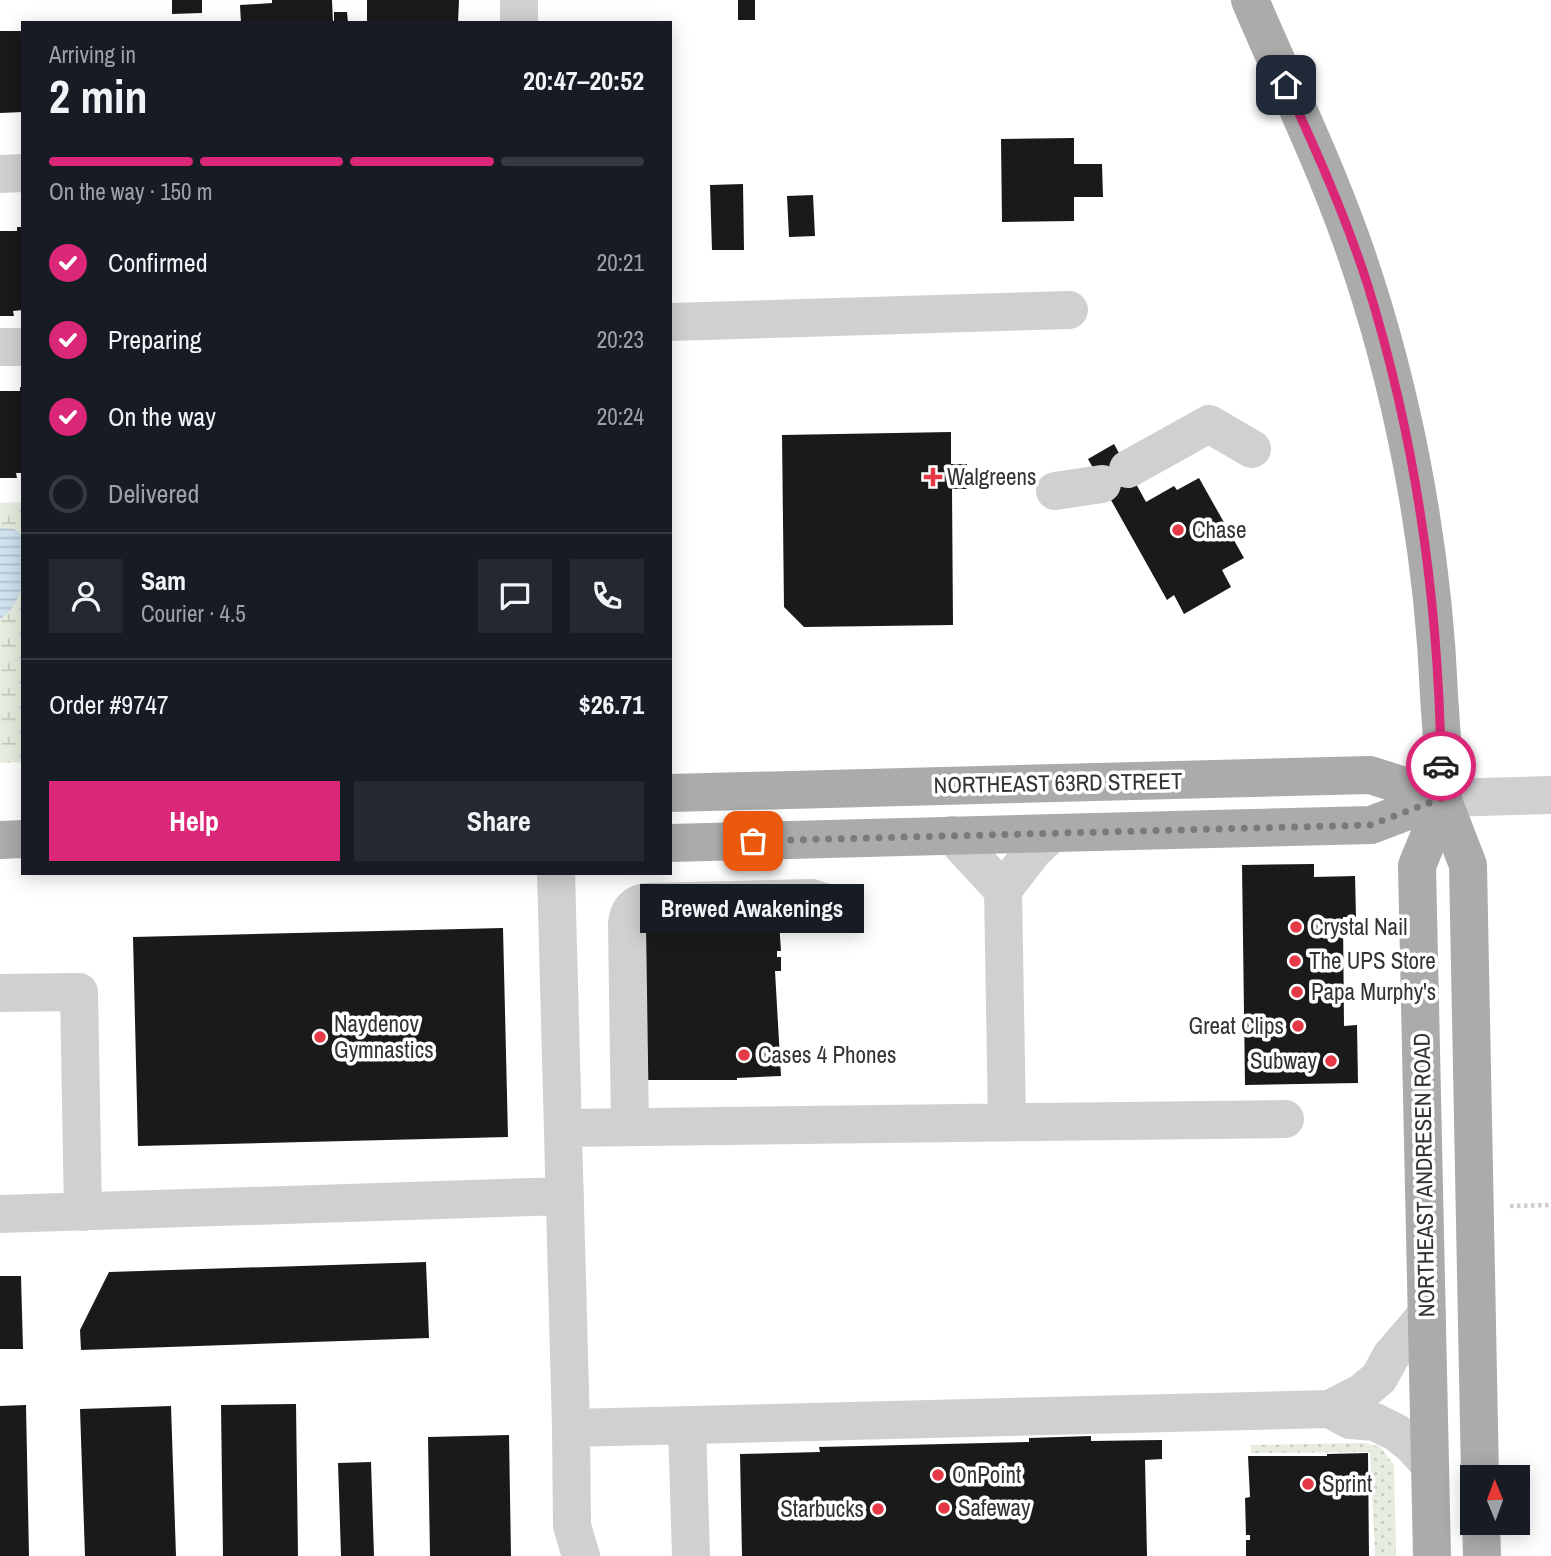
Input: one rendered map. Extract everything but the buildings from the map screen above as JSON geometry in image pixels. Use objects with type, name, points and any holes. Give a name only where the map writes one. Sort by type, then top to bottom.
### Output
[{"type":"main road","name":"NORTHEAST ANDRESEN ROAD","points":[[1250,0],[1350,235],[1367,284],[1394,385],[1420,512],[1438,660],[1442,798],[1468,865],[1480,1465]]},
{"type":"main road","name":"NORTHEAST 63RD STREET","points":[[672,793],[1370,775],[1442,798]]},
{"type":"main road","name":"NORTHEAST ANDRESEN ROAD","points":[[1432,1556],[1418,866],[1442,798]]},
{"type":"main road","name":"NORTHEAST 63RD STREET","points":[[672,843],[1371,825],[1442,798]]},
{"type":"main road","points":[[0,840],[21,839]]},
{"type":"main road","points":[[1481,1535],[1482,1556]]},
{"type":"street","points":[[519,0],[519,21]]},
{"type":"street","points":[[0,174],[21,173]]},
{"type":"street","points":[[672,322],[1069,310]]},
{"type":"street","points":[[1055,491],[1115,476],[1209,424],[1252,449]]},
{"type":"street","name":"NORTHEAST 63RD STREET","points":[[1442,798],[1551,795]]},
{"type":"street","points":[[1007,1122],[1003,890],[1033,851],[1052,833]]},
{"type":"street","points":[[952,835],[1003,890]]},
{"type":"street","points":[[556,875],[572,1526],[581,1556]]},
{"type":"street","points":[[630,1127],[626,924],[633,907],[645,902],[812,898],[836,906]]},
{"type":"street","points":[[0,993],[79,992],[83,1212]]},
{"type":"street","points":[[563,1128],[1285,1119]]},
{"type":"street","points":[[0,1214],[565,1196]]},
{"type":"street","points":[[571,1428],[1330,1409],[1360,1393],[1379,1378],[1391,1356],[1427,1314]]},
{"type":"street","points":[[1330,1409],[1350,1420],[1375,1422],[1397,1433],[1430,1465]]},
{"type":"street","points":[[687,1425],[691,1556]]},
{"type":"path","points":[[1505,1206],[1551,1205]]},
{"type":"green space","points":[[21,502],[21,762],[0,763],[0,503]]},
{"type":"green space","points":[[1366,1443],[1380,1447],[1394,1465],[1396,1556],[1375,1556],[1370,1452],[1251,1453],[1251,1445]]},
{"type":"water","points":[[0,528],[14,529],[21,534],[21,587],[16,602],[0,619]]},
{"type":"way so far","points":[[753,841],[1371,825],[1442,798],[1441,766]]},
{"type":"place","name":"Walgreens","points":[[933,477]]},
{"type":"place","name":"Chase","points":[[1178,530]]},
{"type":"place","name":"Brewed Awakenings","points":[[753,841]]},
{"type":"place","name":"Crystal Nail","points":[[1296,927]]},
{"type":"place","name":"The UPS Store","points":[[1295,961]]},
{"type":"place","name":"Papa Murphy's","points":[[1297,992]]},
{"type":"place","name":"Great Clips","points":[[1298,1026]]},
{"type":"place","name":"Naydenov Gymnastics","points":[[320,1037]]},
{"type":"place","name":"Cases 4 Phones","points":[[744,1055]]},
{"type":"place","name":"Subway","points":[[1331,1061]]},
{"type":"place","name":"OnPoint","points":[[938,1475]]},
{"type":"place","name":"Sprint","points":[[1308,1484]]},
{"type":"place","name":"Safeway","points":[[944,1508]]},
{"type":"place","name":"Starbucks","points":[[878,1509]]},
{"type":"route","points":[[1286,85],[1350,235],[1381,332],[1400,411],[1420,512],[1434,615],[1441,766]]}]
